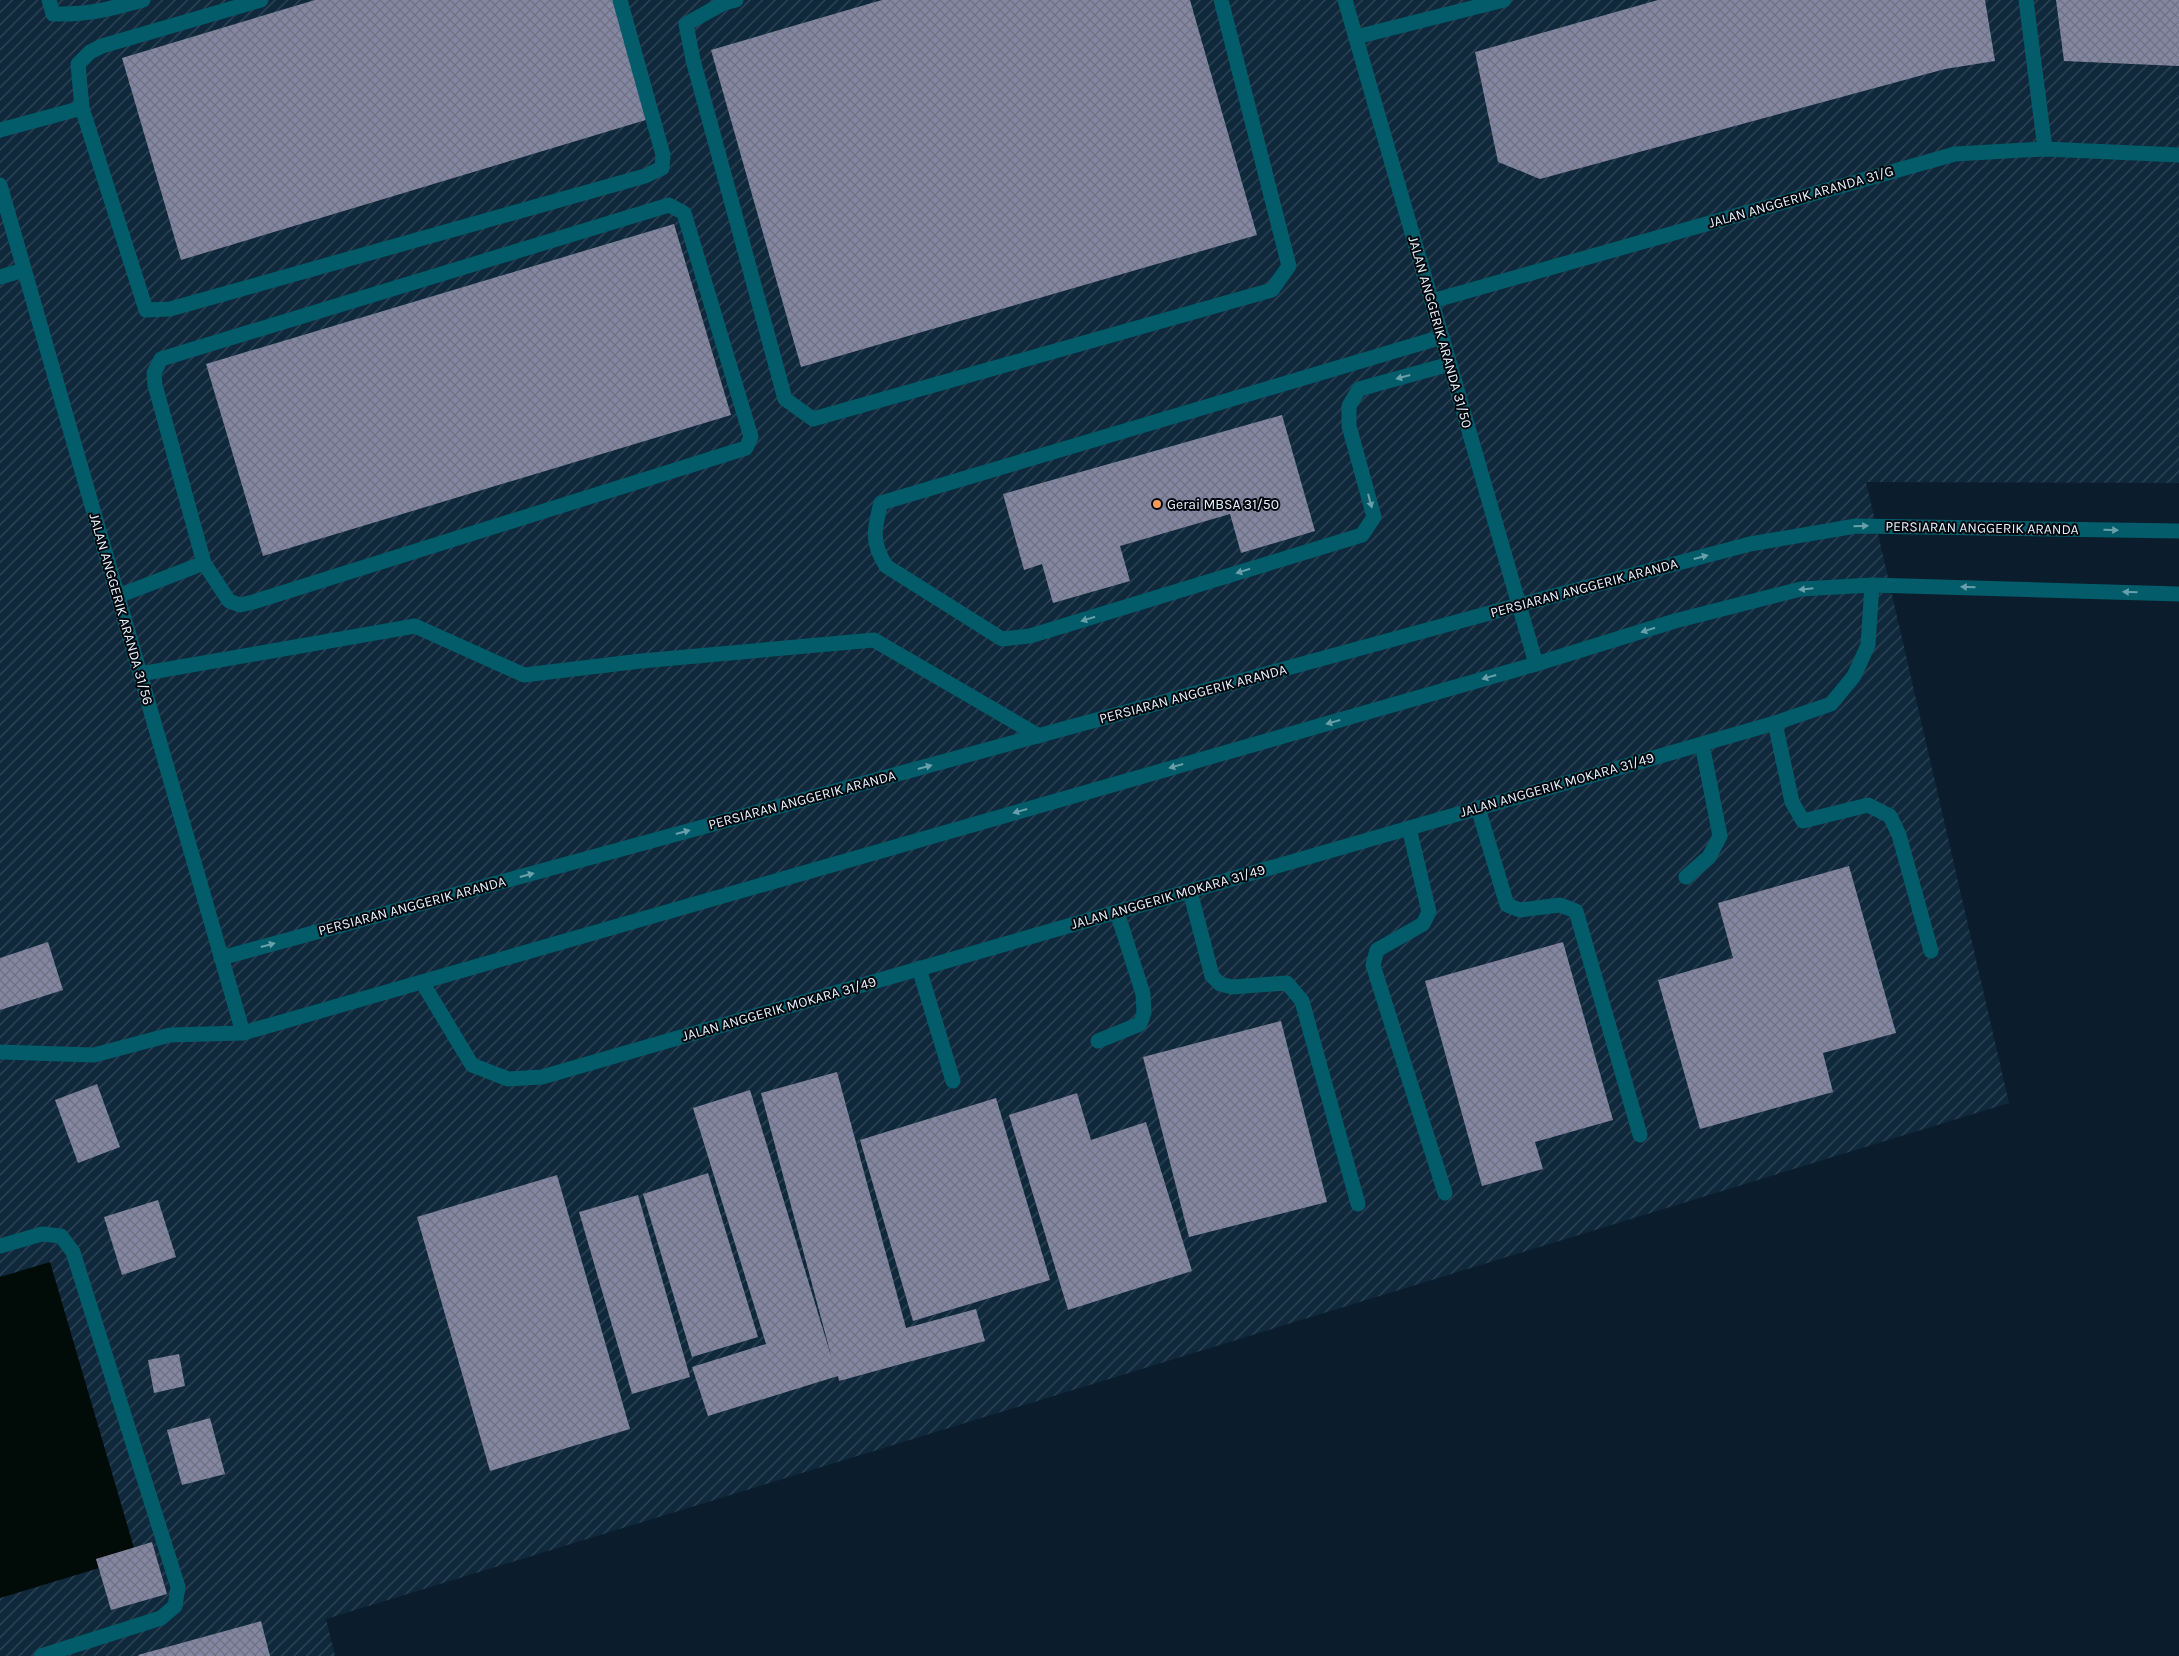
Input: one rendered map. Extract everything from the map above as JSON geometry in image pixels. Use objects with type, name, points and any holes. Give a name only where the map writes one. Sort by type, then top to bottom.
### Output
[{"type":"street","points":[[49,0],[53,14],[80,15],[98,13],[143,0]]},
{"type":"street","points":[[261,0],[102,46],[90,52],[78,64],[82,108],[146,310],[170,309],[635,178],[662,168],[663,156],[620,0]]},
{"type":"street","points":[[736,0],[724,3],[686,24],[691,51],[785,399],[813,419],[1272,290],[1289,266],[1221,0]]},
{"type":"street","name":"JALAN ANGGERIK ARANDA 31/50","points":[[1345,0],[1536,664]]},
{"type":"street","points":[[1356,38],[1504,0]]},
{"type":"street","points":[[2026,0],[2045,149]]},
{"type":"street","points":[[0,130],[82,108]]},
{"type":"street","name":"JALAN ANGGERIK ARANDA 31/G","points":[[1432,301],[1955,154],[2045,149],[2179,155]]},
{"type":"street","name":"JALAN ANGGERIK ARANDA 31/56","points":[[0,185],[243,1032]]},
{"type":"street","points":[[670,204],[684,213],[751,437],[746,448],[247,604],[240,605],[228,601],[204,563],[155,385],[154,373],[160,359],[670,204]]},
{"type":"street","points":[[0,277],[24,270]]},
{"type":"street","points":[[1442,337],[881,503],[874,530],[877,553],[886,566],[1002,638],[1030,636],[1362,536],[1374,517],[1349,426],[1349,406],[1359,389],[1450,364]]},
{"type":"street","name":"PERSIARAN ANGGERIK ARANDA","points":[[221,958],[1750,544],[1856,526],[2179,531]]},
{"type":"street","points":[[118,596],[204,563]]},
{"type":"street","points":[[0,1052],[94,1055],[170,1035],[243,1032],[1536,664],[1675,622],[1801,589],[1872,584],[2179,594]]},
{"type":"street","name":"JALAN ANGGERIK MOKARA 31/49","points":[[422,982],[472,1065],[508,1079],[542,1078],[1775,723],[1831,704],[1854,676],[1868,645],[1872,584]]},
{"type":"street","points":[[140,674],[415,626],[524,675],[641,661],[874,640],[1039,736]]},
{"type":"street","points":[[1775,723],[1792,802],[1803,821],[1868,805],[1890,816],[1899,835],[1931,951]]},
{"type":"street","points":[[1686,877],[1709,857],[1720,836],[1702,744]]},
{"type":"street","points":[[1478,808],[1507,905],[1520,910],[1560,905],[1576,911],[1640,1135]]},
{"type":"street","points":[[1409,828],[1429,912],[1423,924],[1377,950],[1373,965],[1445,1193]]},
{"type":"street","points":[[1190,891],[1212,976],[1220,984],[1232,987],[1287,983],[1302,1001],[1358,1204]]},
{"type":"street","points":[[1098,1041],[1140,1024],[1144,1014],[1143,994],[1117,912]]},
{"type":"street","points":[[919,968],[953,1081]]},
{"type":"street","points":[[0,1246],[42,1234],[61,1236],[73,1252],[178,1587],[175,1606],[161,1618],[41,1656]]},
{"type":"shaded area","points":[[0,0],[2179,0],[2179,483],[1866,482],[2009,1103],[326,1619],[335,1656],[0,1656]]},
{"type":"shaded area","points":[[50,1262],[134,1548],[96,1559],[99,1568],[0,1598],[0,1277]]},
{"type":"building","points":[[315,0],[614,0],[649,119],[181,260],[122,58]]},
{"type":"building","points":[[882,0],[1190,0],[1257,235],[801,367],[711,50]]},
{"type":"building","points":[[1658,0],[1985,0],[1995,61],[1945,69],[1540,179],[1498,162],[1475,52]]},
{"type":"building","points":[[2056,0],[2179,0],[2179,66],[2064,61]]},
{"type":"building","points":[[674,224],[731,415],[263,556],[206,364]]},
{"type":"building","name":"Gerai MBSA 31/50","points":[[1282,415],[1315,531],[1241,553],[1230,514],[1120,546],[1130,581],[1053,603],[1042,564],[1024,570],[1003,494]]},
{"type":"building","points":[[1849,866],[1896,1033],[1823,1053],[1833,1092],[1700,1129],[1658,980],[1733,958],[1718,903]]},
{"type":"building","points":[[48,942],[63,990],[0,1010],[0,958]]},
{"type":"building","points":[[1563,942],[1613,1120],[1535,1142],[1543,1169],[1482,1186],[1425,981]]},
{"type":"building","points":[[1281,1021],[1327,1202],[1189,1237],[1143,1057]]},
{"type":"building","points":[[837,1072],[906,1328],[976,1309],[985,1341],[839,1381],[838,1376],[708,1416],[692,1367],[766,1344],[693,1108],[750,1090],[832,1359],[761,1093]]},
{"type":"building","points":[[97,1084],[120,1147],[78,1163],[55,1100]]},
{"type":"building","points":[[1077,1093],[1091,1140],[1146,1122],[1192,1271],[1068,1310],[1009,1115]]},
{"type":"building","points":[[996,1098],[1050,1280],[913,1321],[860,1140]]},
{"type":"building","points":[[708,1173],[758,1337],[692,1357],[643,1194]]},
{"type":"building","points":[[557,1175],[630,1429],[490,1471],[417,1217]]},
{"type":"building","points":[[638,1195],[690,1377],[632,1394],[579,1212]]},
{"type":"building","points":[[158,1200],[176,1257],[122,1275],[104,1217]]},
{"type":"building","points":[[179,1354],[185,1386],[154,1393],[148,1360]]},
{"type":"building","points":[[210,1418],[225,1474],[182,1485],[167,1430]]},
{"type":"building","points":[[152,1542],[167,1594],[111,1610],[96,1559]]},
{"type":"building","points":[[261,1621],[270,1656],[138,1655]]},
{"type":"place","name":"Gerai MBSA 31/50","points":[[1157,504]]}]
